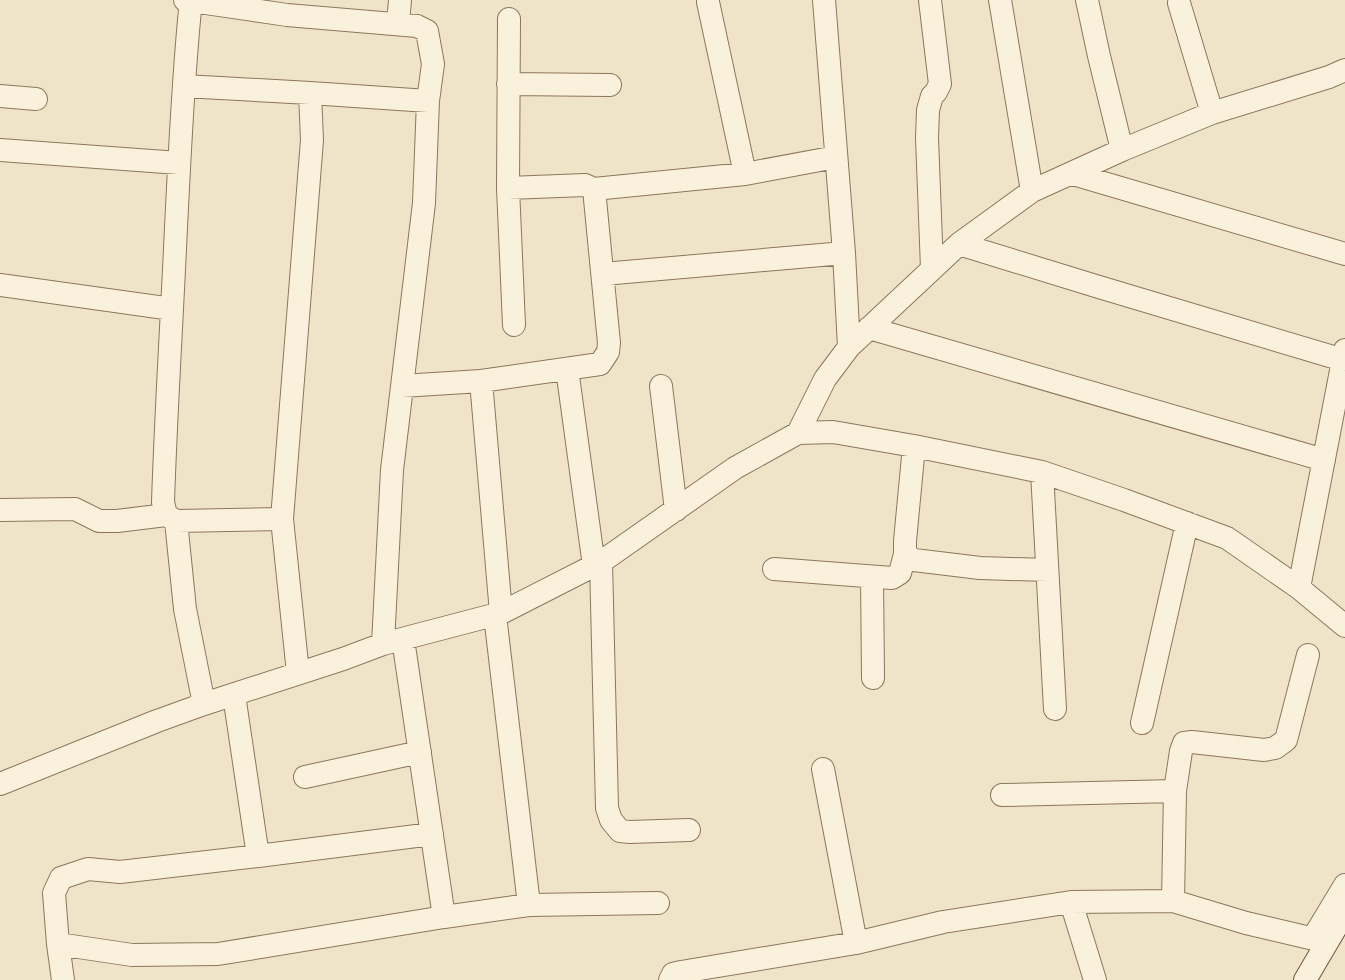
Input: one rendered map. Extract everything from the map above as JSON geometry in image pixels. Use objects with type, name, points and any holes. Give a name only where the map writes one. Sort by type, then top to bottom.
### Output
[{"type":"street","points":[[204,704],[185,609],[171,518],[163,502],[179,163],[189,0],[288,8],[417,26],[427,31],[433,64],[428,101],[424,203],[392,470],[393,642],[420,752],[444,917]]},
{"type":"street","points":[[398,23],[400,0]]},
{"type":"street","points":[[824,0],[844,253],[849,347]]},
{"type":"street","points":[[930,0],[940,84],[932,96],[928,110],[927,138],[932,269]]},
{"type":"street","points":[[1000,0],[1032,191]]},
{"type":"street","points":[[1087,0],[1122,150]]},
{"type":"street","points":[[708,2],[745,174]]},
{"type":"street","points":[[1179,3],[1212,113]]},
{"type":"street","points":[[508,19],[508,188],[514,324]]},
{"type":"street","points":[[798,433],[825,379],[849,347],[959,244],[1032,191],[1073,174],[1122,150],[1212,113],[1329,77],[1345,70]]},
{"type":"street","points":[[508,84],[610,85]]},
{"type":"street","points":[[184,86],[428,101]]},
{"type":"street","points":[[298,673],[282,520],[312,140],[310,93]]},
{"type":"street","points":[[0,96],[36,99]]},
{"type":"street","points":[[0,150],[179,163]]},
{"type":"street","points":[[508,188],[585,185],[594,189],[745,174],[836,156]]},
{"type":"street","points":[[1073,174],[1345,254]]},
{"type":"street","points":[[402,386],[481,381],[600,364],[608,352],[609,343],[594,189]]},
{"type":"street","points":[[959,244],[1099,287],[1344,355],[1299,588]]},
{"type":"street","points":[[603,274],[844,253]]},
{"type":"street","points":[[0,285],[172,309]]},
{"type":"street","points":[[869,328],[1324,460]]},
{"type":"street","points":[[567,368],[598,564],[607,808],[611,820],[620,831],[689,830]]},
{"type":"street","points":[[481,381],[498,614],[530,904]]},
{"type":"street","points":[[662,386],[676,510]]},
{"type":"street","points":[[0,784],[157,721],[204,704],[393,642],[498,614],[598,564],[735,468],[798,433],[834,432],[914,446],[1042,472],[1124,500],[1227,538],[1299,588],[1345,626]]},
{"type":"street","points":[[774,569],[892,578],[900,573],[905,554],[914,446]]},
{"type":"street","points":[[1042,472],[1055,709]]},
{"type":"street","points":[[0,510],[75,509],[99,521],[171,518],[282,520]]},
{"type":"street","points":[[1142,724],[1187,523]]},
{"type":"street","points":[[905,554],[914,560],[980,568],[1047,570]]},
{"type":"street","points":[[872,577],[873,678]]},
{"type":"street","points":[[1173,901],[1175,791],[1181,751],[1184,743],[1192,742],[1264,750],[1275,748],[1286,740],[1308,656]]},
{"type":"street","points":[[234,695],[258,856]]},
{"type":"street","points":[[305,777],[420,752]]},
{"type":"street","points":[[823,769],[856,943]]},
{"type":"street","points":[[1002,795],[1175,791]]},
{"type":"street","points":[[63,980],[58,944],[54,893],[61,878],[88,869],[120,872],[432,834]]},
{"type":"street","points":[[1305,980],[1320,940],[1345,885]]},
{"type":"street","points":[[670,980],[673,974],[681,972],[856,943],[943,922],[1071,902],[1173,901],[1246,923],[1320,940]]},
{"type":"street","points":[[1071,902],[1095,980]]},
{"type":"street","points":[[58,944],[132,955],[218,954],[530,904],[658,903]]},
{"type":"street","points":[[1320,940],[1345,912]]}]
